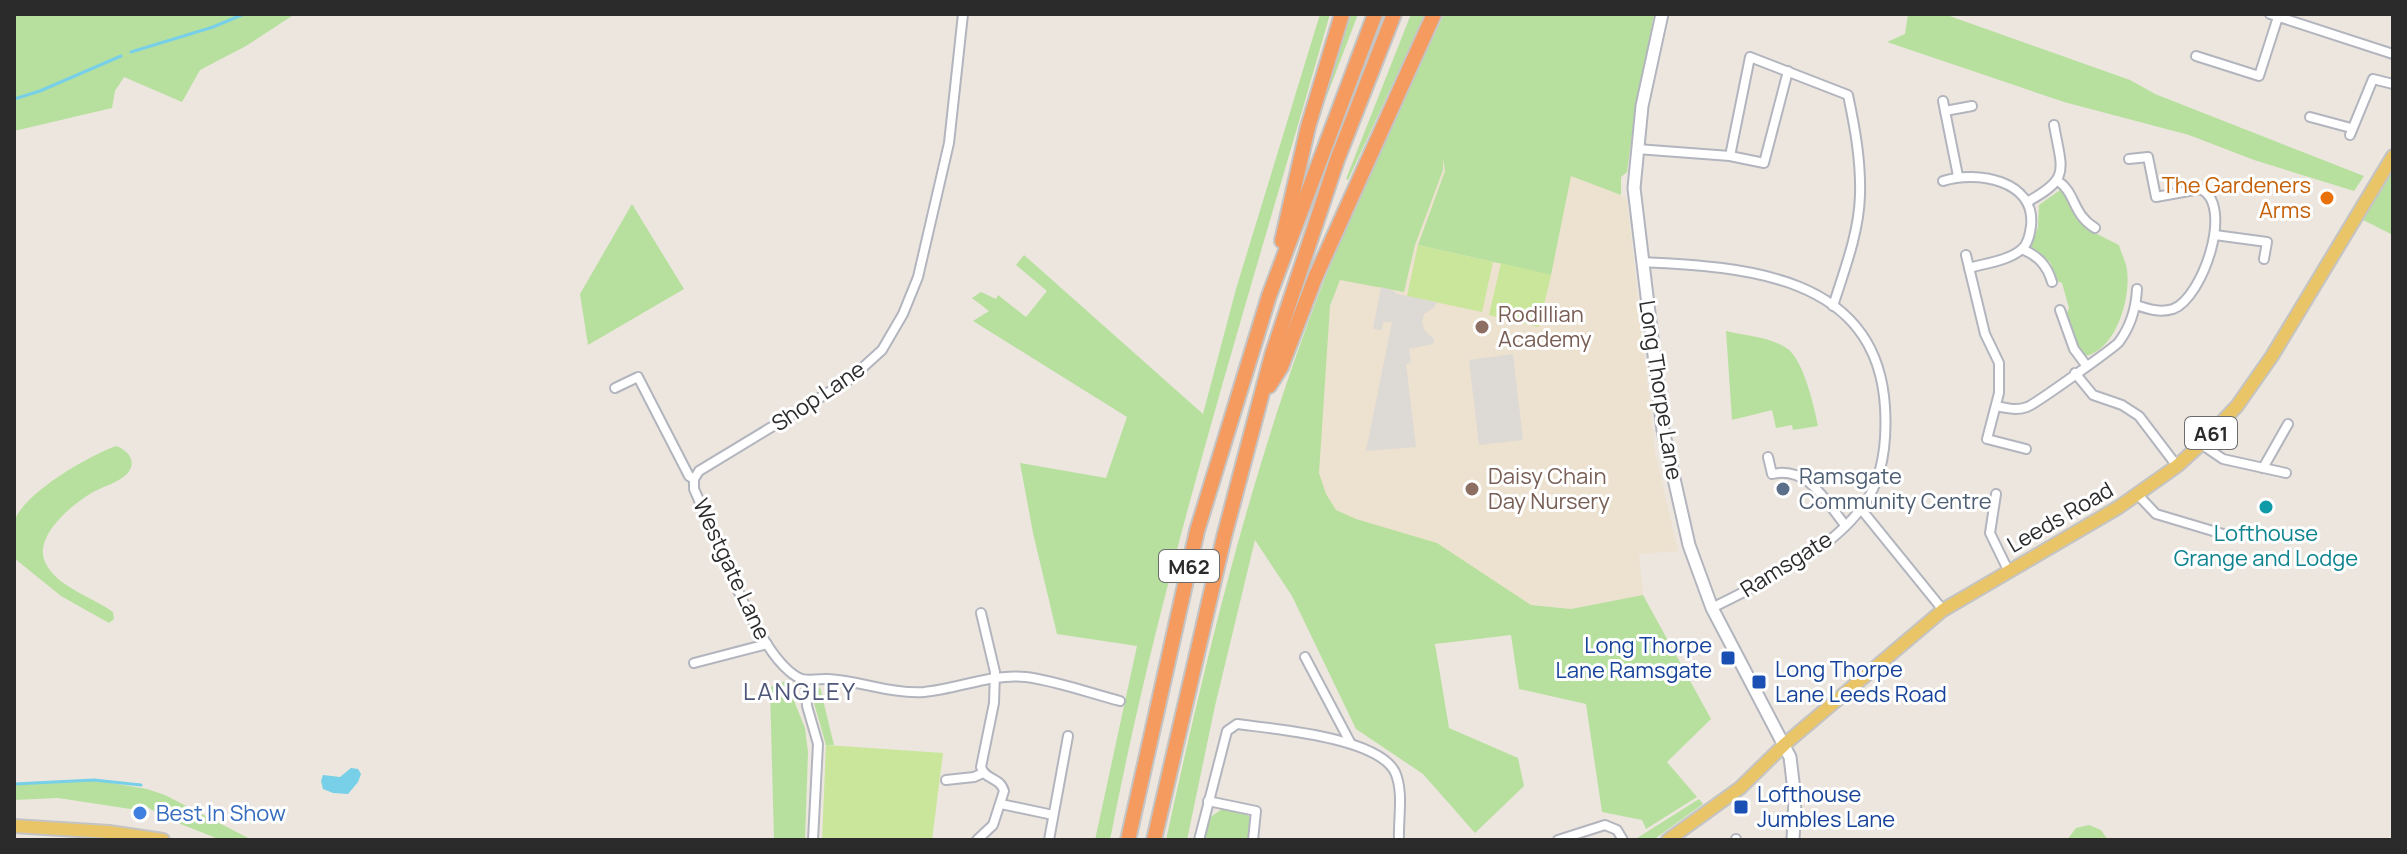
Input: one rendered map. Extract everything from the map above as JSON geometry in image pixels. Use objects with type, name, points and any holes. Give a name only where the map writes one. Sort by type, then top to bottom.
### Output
[{"type":"highway","name":"M62","points":[[1269,296],[1308,127],[1342,14]]},
{"type":"highway","name":"M62","points":[[1128,840],[1197,531],[1269,296],[1375,14]]},
{"type":"highway","name":"M62","points":[[1154,840],[1224,537],[1272,355],[1337,160],[1394,14]]},
{"type":"highway","points":[[1264,394],[1281,367],[1315,278],[1434,14]]},
{"type":"main road","name":"Long Thorpe Lane","points":[[1662,14],[1650,62],[1634,188],[1663,430],[1689,545],[1712,608],[1785,744],[1794,784],[1793,840]]},
{"type":"main road","name":"Leeds Road","points":[[1668,840],[1740,788],[1785,744],[1943,610],[2008,570],[2078,533],[2177,466],[2201,444],[2237,406],[2272,356],[2393,156]]},
{"type":"main road","points":[[14,826],[109,832],[163,840]]},
{"type":"street","name":"Shop Lane","points":[[694,484],[699,471],[849,380],[882,350],[903,314],[918,277],[949,143],[963,14]]},
{"type":"street","points":[[2196,56],[2259,76],[2274,15],[2393,54]]},
{"type":"street","points":[[1730,156],[1750,57],[1848,95],[1858,147],[1860,198],[1850,255],[1833,306]]},
{"type":"street","points":[[1637,149],[1730,156],[1764,163],[1788,71]]},
{"type":"street","points":[[2310,117],[2350,132],[2373,79],[2393,84]]},
{"type":"street","points":[[1943,101],[1958,176]]},
{"type":"street","points":[[1945,111],[1972,106]]},
{"type":"street","points":[[2027,202],[2058,181],[2061,168],[2054,125]]},
{"type":"street","points":[[2129,159],[2148,157],[2156,197],[2200,189],[2207,192],[2211,196],[2215,235],[2202,275],[2184,303],[2158,311],[2136,305]]},
{"type":"street","points":[[1943,181],[1958,176],[2004,182],[2027,202],[2031,225],[2028,242],[2022,249],[2001,260],[1969,268]]},
{"type":"street","points":[[2058,181],[2069,191],[2079,214],[2095,228]]},
{"type":"street","points":[[2215,235],[2267,242],[2264,259]]},
{"type":"street","points":[[2022,249],[2036,255],[2052,282]]},
{"type":"street","points":[[1966,255],[1985,334],[1999,363],[2001,378],[1987,439],[2026,449]]},
{"type":"street","name":"Ramsgate","points":[[1642,262],[1714,266],[1770,275],[1833,306],[1861,333],[1873,353],[1885,400],[1881,469],[1861,509],[1809,554],[1712,608]]},
{"type":"street","points":[[1996,406],[2029,407],[2116,346],[2136,305],[2137,289]]},
{"type":"street","points":[[2060,310],[2074,349],[2086,365]]},
{"type":"street","points":[[2075,373],[2093,395],[2122,405],[2139,416],[2177,466]]},
{"type":"street","name":"Westgate Lane","points":[[615,388],[638,377],[694,484],[767,644],[790,672],[806,681]]},
{"type":"street","points":[[2263,468],[2288,424]]},
{"type":"street","points":[[2201,444],[2223,459],[2286,473]]},
{"type":"street","points":[[1768,457],[1772,474],[1795,473],[1805,478],[1845,525]]},
{"type":"street","points":[[1996,494],[1990,533],[2008,570]]},
{"type":"street","points":[[2137,494],[2156,514],[2223,534]]},
{"type":"street","points":[[1861,509],[1943,610]]},
{"type":"street","points":[[977,840],[993,825],[1004,791],[1001,784],[983,773],[981,764],[994,703],[995,666],[981,613]]},
{"type":"street","points":[[694,663],[767,644]]},
{"type":"street","points":[[1305,657],[1350,742]]},
{"type":"street","points":[[813,840],[818,744],[807,706],[806,681],[829,679],[888,691],[923,692],[995,678],[1026,677],[1120,701]]},
{"type":"street","points":[[1199,840],[1227,731],[1231,726],[1240,725],[1350,742],[1373,752],[1394,769],[1399,790],[1399,840]]},
{"type":"street","points":[[1049,840],[1068,736]]},
{"type":"street","points":[[946,780],[983,773]]},
{"type":"street","points":[[1208,801],[1256,811],[1253,840]]},
{"type":"street","points":[[1001,804],[1053,815]]},
{"type":"street","points":[[1558,840],[1605,825],[1617,830],[1623,840]]},
{"type":"shaded area","name":"Rodillian Academy","points":[[1654,14],[1627,172],[1621,177],[1621,195],[1627,200],[1655,452],[1678,551],[1639,554],[1643,595],[1571,609],[1531,605],[1255,539],[1289,423],[1356,235],[1409,112]]},
{"type":"shaded area","points":[[1381,287],[1397,294],[1436,302],[1435,307],[1424,314],[1422,323],[1434,339],[1433,344],[1409,349],[1411,363],[1406,364],[1416,447],[1366,451],[1392,322],[1383,322],[1382,330],[1373,329]]},
{"type":"shaded area","points":[[1513,354],[1523,440],[1479,445],[1469,360]]},
{"type":"green space","points":[[14,14],[295,14],[246,46],[200,70],[182,102],[124,77],[115,91],[112,108],[14,131]]},
{"type":"green space","points":[[1320,14],[1330,14],[1183,528],[1156,631],[1110,840],[1095,840],[1137,646],[1057,634],[1020,463],[1106,478],[1127,417],[973,321],[989,311],[972,298],[981,292],[996,299],[998,295],[1026,317],[1047,291],[1016,265],[1024,255],[1203,414],[1236,289]]},
{"type":"green space","points":[[1350,14],[1358,14],[1320,114]]},
{"type":"green space","points":[[1411,14],[1425,14],[1348,180],[1346,179]]},
{"type":"green space","points":[[1444,14],[1654,14],[1627,172],[1621,177],[1621,195],[1571,176],[1551,275],[1418,245],[1445,171],[1443,158],[1443,170],[1415,245],[1404,292],[1340,280],[1330,306],[1319,473],[1326,494],[1336,510],[1437,543],[1531,605],[1571,609],[1643,595],[1711,719],[1667,762],[1697,797],[1646,829],[1642,820],[1602,812],[1586,704],[1519,689],[1511,635],[1435,644],[1449,728],[1518,758],[1524,786],[1475,833],[1423,774],[1356,729],[1292,596],[1255,540],[1187,840],[1166,840],[1218,616],[1283,394],[1348,221]]},
{"type":"green space","points":[[1908,14],[1944,14],[2130,80],[2155,94],[2364,176],[2354,191],[2254,160],[2189,135],[2064,102],[1887,42],[1905,34]]},
{"type":"green space","points":[[2393,171],[2393,235],[2363,220]]},
{"type":"green space","points":[[2063,188],[2077,218],[2093,232],[2119,245],[2127,270],[2124,308],[2113,334],[2096,352],[2085,356],[2070,334],[2066,315],[2069,308],[2062,283],[2057,281],[2050,262],[2030,249],[2038,227],[2039,205]]},
{"type":"green space","points":[[632,204],[684,289],[588,345],[580,294]]},
{"type":"green space","points":[[1418,245],[1493,262],[1482,312],[1407,296]]},
{"type":"green space","points":[[1501,263],[1551,275],[1539,327],[1489,315]]},
{"type":"green space","points":[[1726,331],[1766,339],[1794,355],[1811,396],[1818,426],[1793,430],[1792,425],[1776,428],[1772,410],[1732,420]]},
{"type":"green space","points":[[116,446],[130,457],[130,470],[67,511],[50,531],[43,552],[45,562],[57,578],[113,612],[114,619],[109,623],[61,596],[14,558],[13,534],[15,520],[31,498],[75,466]]},
{"type":"green space","points":[[786,681],[805,728],[808,752],[805,840],[774,840],[770,687]]},
{"type":"green space","points":[[820,687],[834,745],[826,745],[814,703],[815,692]]},
{"type":"green space","points":[[826,745],[943,753],[932,840],[822,840]]},
{"type":"green space","points":[[94,780],[165,795],[252,840],[221,840],[168,819],[140,803],[137,810],[58,798],[14,800],[14,784]]},
{"type":"green space","points":[[1699,799],[1703,804],[1653,840],[1634,840]]},
{"type":"green space","points":[[1222,809],[1250,817],[1249,840],[1205,840],[1208,819]]},
{"type":"green space","points":[[2089,825],[2101,830],[2108,840],[2067,840],[2076,828]]},
{"type":"water","points":[[351,768],[358,769],[361,774],[348,794],[323,789],[323,775],[340,777]]},
{"type":"waterway","points":[[131,52],[213,27],[244,14]]},
{"type":"waterway","points":[[14,99],[121,56]]},
{"type":"waterway","points":[[14,784],[94,780],[141,785]]},
{"type":"place","name":"The Gardeners Arms","points":[[2327,198]]},
{"type":"place","name":"Rodillian Academy","points":[[1482,327]]},
{"type":"place","name":"Daisy Chain Day Nursery","points":[[1472,489]]},
{"type":"place","name":"Ramsgate Community Centre","points":[[1783,489]]},
{"type":"place","name":"Lofthouse Grange and Lodge","points":[[2266,507]]},
{"type":"place","name":"Long Thorpe Lane Ramsgate","points":[[1728,658]]},
{"type":"place","name":"Long Thorpe Lane Leeds Road","points":[[1759,682]]},
{"type":"place","name":"Lofthouse Jumbles Lane","points":[[1741,807]]},
{"type":"place","name":"Best In Show","points":[[140,813]]},
{"type":"district","name":"LANGLEY","points":[[800,690]]}]
